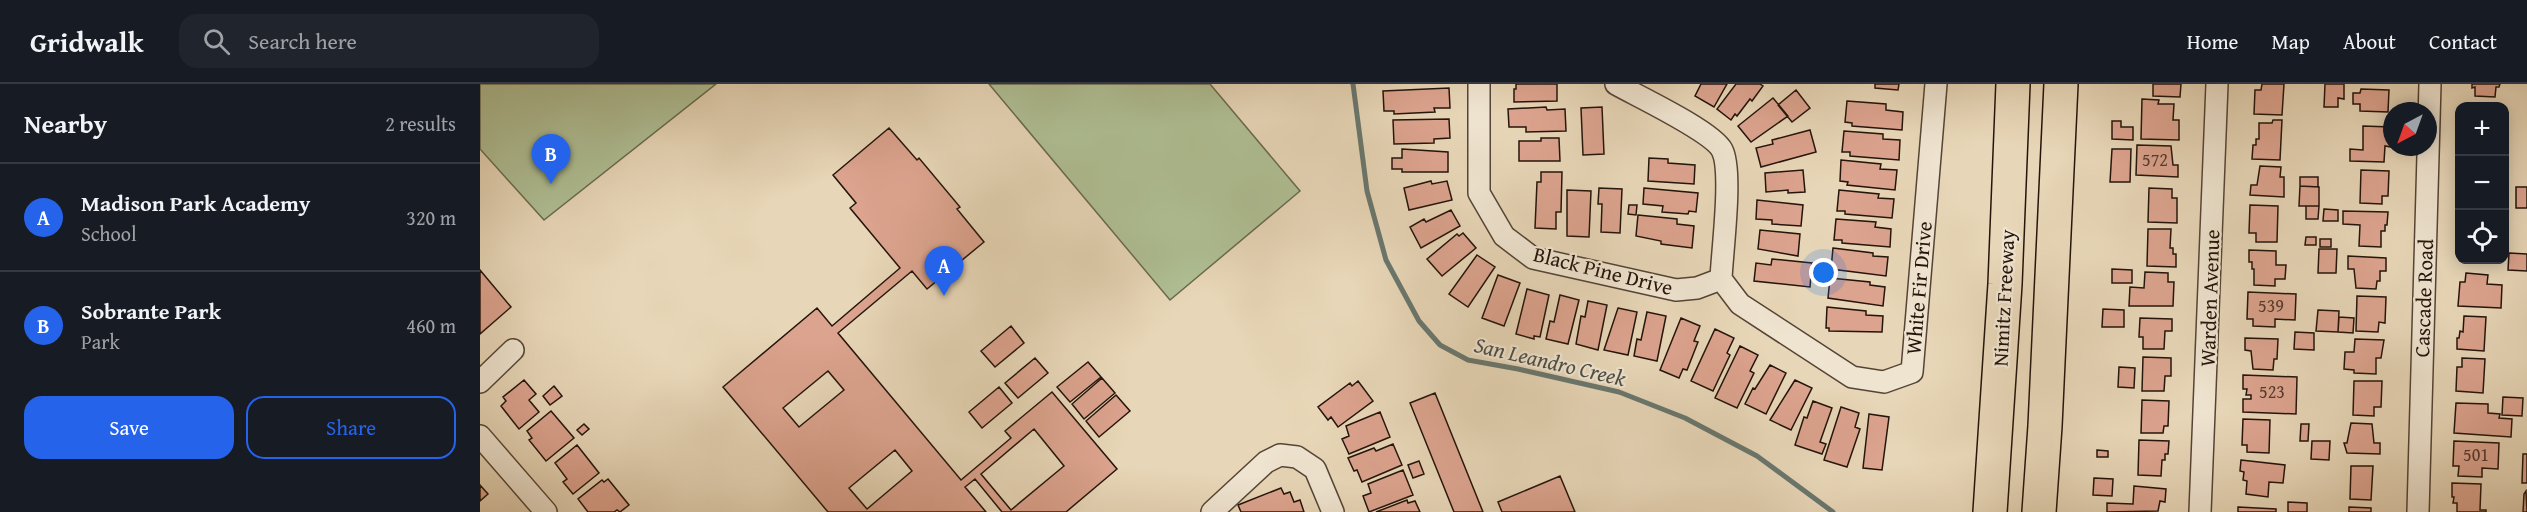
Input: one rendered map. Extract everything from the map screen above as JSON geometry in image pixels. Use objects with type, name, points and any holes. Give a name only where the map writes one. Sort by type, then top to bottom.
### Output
[{"type":"highway","name":"Nimitz Freeway","points":[[1990,512],[2003,318],[2013,84]]},
{"type":"highway","points":[[2039,512],[2046,415],[2061,84]]},
{"type":"street","name":"Black Pine Drive","points":[[1479,84],[1479,193],[1504,236],[1533,258],[1676,291],[1697,288],[1721,279]]},
{"type":"street","points":[[1616,84],[1702,132],[1722,149],[1727,176],[1721,279]]},
{"type":"street","name":"White Fir Drive","points":[[1721,279],[1740,304],[1852,377],[1884,382],[1912,372],[1936,84]]},
{"type":"street","name":"Warden Avenue","points":[[2200,512],[2217,84]]},
{"type":"street","name":"Cascade Road","points":[[2418,512],[2430,84]]},
{"type":"street","points":[[480,382],[513,350]]},
{"type":"street","points":[[480,436],[546,512]]},
{"type":"street","points":[[1212,512],[1266,462],[1280,455],[1297,457],[1315,469],[1333,512]]},
{"type":"green space","points":[[480,84],[716,84],[544,220],[480,149]]},
{"type":"green space","points":[[989,84],[1210,84],[1300,191],[1170,300]]},
{"type":"building","points":[[1516,84],[1557,84],[1557,101],[1514,102]]},
{"type":"building","points":[[1701,84],[1727,84],[1714,107],[1695,96]]},
{"type":"building","points":[[1736,84],[1763,86],[1752,101],[1750,99],[1731,120],[1717,109]]},
{"type":"building","points":[[1875,84],[1899,84],[1898,90],[1875,88]]},
{"type":"building","points":[[2153,84],[2181,84],[2180,97],[2153,96]]},
{"type":"building","points":[[2262,84],[2284,84],[2282,115],[2254,114],[2255,90],[2261,90]]},
{"type":"building","points":[[2325,84],[2344,84],[2344,99],[2338,98],[2338,107],[2324,107]]},
{"type":"building","points":[[2472,84],[2500,84],[2496,87],[2495,97],[2475,96],[2475,87],[2472,88]]},
{"type":"building","points":[[1449,88],[1450,108],[1434,108],[1435,112],[1394,114],[1394,111],[1384,111],[1383,91]]},
{"type":"building","points":[[2361,89],[2389,90],[2388,102],[2383,102],[2383,112],[2360,111],[2360,104],[2353,104],[2353,93],[2360,93]]},
{"type":"building","points":[[1796,90],[1810,108],[1792,122],[1778,105]]},
{"type":"building","points":[[1773,98],[1788,116],[1751,142],[1738,126]]},
{"type":"building","points":[[2142,99],[2159,100],[2158,104],[2174,104],[2173,120],[2179,120],[2179,140],[2141,139]]},
{"type":"building","points":[[1847,101],[1886,104],[1886,110],[1903,112],[1902,130],[1852,126],[1852,123],[1845,122]]},
{"type":"building","points":[[1546,107],[1547,110],[1565,109],[1566,131],[1526,132],[1526,127],[1509,127],[1508,109]]},
{"type":"building","points":[[1602,107],[1604,154],[1583,155],[1581,108]]},
{"type":"building","points":[[1449,119],[1450,138],[1434,139],[1434,143],[1394,144],[1393,120]]},
{"type":"building","points":[[2273,120],[2282,120],[2280,160],[2252,159],[2253,145],[2256,145],[2256,139],[2259,139],[2259,123],[2272,123]]},
{"type":"building","points":[[2112,121],[2121,121],[2121,127],[2133,127],[2133,140],[2112,139]]},
{"type":"building","points":[[2363,126],[2383,127],[2384,162],[2350,161],[2350,149],[2363,150]]},
{"type":"building","points":[[889,128],[917,160],[919,158],[960,207],[957,209],[984,242],[927,289],[912,271],[838,333],[961,480],[1011,438],[1005,431],[1052,392],[1117,469],[1066,512],[1002,512],[975,479],[965,487],[986,512],[828,512],[723,387],[817,308],[832,326],[900,268],[850,208],[856,203],[833,175]],"holes":[[[828,371],[844,390],[799,427],[783,408]],[[1034,429],[1064,466],[1011,510],[981,474]],[[895,450],[912,471],[867,509],[849,488]]]},
{"type":"building","points":[[1810,130],[1816,152],[1761,167],[1756,148],[1773,144],[1772,140]]},
{"type":"building","points":[[1844,131],[1883,134],[1883,139],[1900,140],[1899,160],[1850,156],[1850,152],[1842,152]]},
{"type":"building","points":[[1541,138],[1559,138],[1560,161],[1519,161],[1519,141],[1541,141]]},
{"type":"building","points":[[2137,145],[2171,146],[2173,165],[2178,165],[2178,177],[2136,175]]},
{"type":"building","points":[[1402,149],[1448,152],[1448,172],[1402,172],[1402,169],[1392,169],[1392,158],[1402,158]]},
{"type":"building","points":[[2112,149],[2131,149],[2130,182],[2110,182]]},
{"type":"building","points":[[1649,158],[1668,159],[1668,163],[1695,165],[1694,184],[1648,181]]},
{"type":"building","points":[[1841,160],[1881,164],[1880,169],[1897,170],[1895,190],[1847,185],[1848,182],[1840,181]]},
{"type":"building","points":[[2260,166],[2281,167],[2280,177],[2284,177],[2284,197],[2250,195],[2251,185],[2257,185]]},
{"type":"building","points":[[1803,170],[1805,192],[1788,193],[1788,190],[1766,192],[1765,173]]},
{"type":"building","points":[[2361,170],[2389,171],[2388,196],[2382,196],[2382,204],[2360,203]]},
{"type":"building","points":[[1541,172],[1562,172],[1561,212],[1556,212],[1556,229],[1535,228],[1537,182],[1541,182]]},
{"type":"building","points":[[2300,177],[2318,177],[2318,187],[2300,186]]},
{"type":"building","points":[[1431,181],[1432,184],[1447,181],[1452,200],[1409,210],[1404,188]]},
{"type":"building","points":[[2300,186],[2319,187],[2319,206],[2299,206]]},
{"type":"building","points":[[2516,187],[2527,187],[2527,208],[2516,208]]},
{"type":"building","points":[[1599,188],[1622,189],[1620,233],[1601,232],[1602,204],[1598,204]]},
{"type":"building","points":[[1644,188],[1698,193],[1696,212],[1689,211],[1688,214],[1662,212],[1663,206],[1643,204]]},
{"type":"building","points":[[2149,188],[2172,189],[2172,198],[2177,198],[2177,223],[2148,222]]},
{"type":"building","points":[[1567,190],[1591,191],[1589,237],[1567,236]]},
{"type":"building","points":[[1839,190],[1879,194],[1878,198],[1894,199],[1892,218],[1845,214],[1845,211],[1837,211]]},
{"type":"building","points":[[1757,200],[1803,205],[1801,226],[1772,224],[1772,220],[1756,219]]},
{"type":"building","points":[[1629,205],[1637,205],[1636,215],[1628,214]]},
{"type":"building","points":[[2250,205],[2278,206],[2277,242],[2256,242],[2256,233],[2249,233]]},
{"type":"building","points":[[2306,206],[2319,206],[2318,219],[2306,219]]},
{"type":"building","points":[[2324,209],[2338,210],[2338,221],[2323,221]]},
{"type":"building","points":[[1451,210],[1460,226],[1421,248],[1410,227],[1424,219],[1426,222]]},
{"type":"building","points":[[2343,211],[2388,212],[2385,231],[2381,231],[2381,247],[2359,246],[2360,225],[2343,224]]},
{"type":"building","points":[[1638,215],[1677,219],[1677,224],[1694,226],[1692,248],[1661,244],[1661,241],[1636,236]]},
{"type":"building","points":[[1836,219],[1876,222],[1875,227],[1891,229],[1890,247],[1842,243],[1842,240],[1834,240]]},
{"type":"building","points":[[2148,229],[2171,229],[2170,248],[2173,248],[2173,254],[2176,254],[2176,267],[2147,266]]},
{"type":"building","points":[[1760,230],[1800,234],[1798,256],[1758,249]]},
{"type":"building","points":[[1463,233],[1476,248],[1442,276],[1427,259],[1457,234],[1459,236]]},
{"type":"building","points":[[2306,237],[2316,237],[2316,245],[2305,245]]},
{"type":"building","points":[[2320,239],[2331,239],[2331,247],[2320,247]]},
{"type":"building","points":[[1833,248],[1888,257],[1886,276],[1831,269]]},
{"type":"building","points":[[2319,249],[2337,249],[2336,273],[2318,273]]},
{"type":"building","points":[[2249,250],[2276,251],[2276,265],[2286,265],[2285,279],[2275,279],[2275,286],[2254,285],[2254,269],[2252,269],[2252,262],[2249,262]]},
{"type":"building","points":[[2509,253],[2527,254],[2527,271],[2508,270]]},
{"type":"building","points":[[1477,255],[1495,267],[1468,307],[1449,294]]},
{"type":"building","points":[[2348,256],[2386,258],[2386,271],[2380,271],[2380,281],[2377,281],[2376,289],[2356,288],[2354,269],[2348,269]]},
{"type":"building","points":[[1772,259],[1812,263],[1810,287],[1754,281],[1756,263],[1771,265]]},
{"type":"building","points":[[2112,269],[2132,270],[2132,283],[2112,283]]},
{"type":"building","points":[[480,270],[511,307],[480,334]]},
{"type":"building","points":[[2145,272],[2168,273],[2168,282],[2174,282],[2173,306],[2129,306],[2130,287],[2144,288]]},
{"type":"building","points":[[2466,273],[2488,275],[2487,284],[2502,285],[2501,308],[2458,306],[2460,282],[2465,282]]},
{"type":"building","points":[[1498,275],[1520,283],[1504,326],[1482,318]]},
{"type":"building","points":[[1830,278],[1870,282],[1870,285],[1885,287],[1883,306],[1828,298]]},
{"type":"building","points":[[1527,289],[1549,295],[1540,337],[1534,336],[1534,339],[1516,334]]},
{"type":"building","points":[[2248,292],[2296,294],[2295,320],[2275,319],[2275,327],[2253,326],[2253,319],[2247,319]]},
{"type":"building","points":[[1560,295],[1579,300],[1568,344],[1546,339],[1550,321],[1554,322]]},
{"type":"building","points":[[2357,296],[2386,297],[2385,323],[2379,322],[2378,332],[2356,331]]},
{"type":"building","points":[[1588,301],[1607,305],[1598,350],[1576,344],[1581,316],[1585,317]]},
{"type":"building","points":[[1827,307],[1866,311],[1866,315],[1883,316],[1882,332],[1829,331],[1829,328],[1826,328]]},
{"type":"building","points":[[1618,308],[1637,312],[1628,355],[1604,350]]},
{"type":"building","points":[[2103,309],[2124,310],[2124,327],[2102,327]]},
{"type":"building","points":[[2318,310],[2339,311],[2338,332],[2316,331]]},
{"type":"building","points":[[1647,312],[1666,316],[1657,361],[1634,356],[1637,339],[1641,340]]},
{"type":"building","points":[[2464,316],[2486,317],[2484,351],[2457,349],[2457,338],[2459,338],[2460,331],[2463,332]]},
{"type":"building","points":[[2339,317],[2354,318],[2353,333],[2338,332]]},
{"type":"building","points":[[1681,318],[1700,326],[1694,341],[1698,342],[1687,370],[1683,369],[1679,378],[1660,370]]},
{"type":"building","points":[[2140,318],[2172,319],[2172,331],[2165,331],[2164,349],[2143,349],[2143,337],[2139,337]]},
{"type":"building","points":[[1011,326],[1024,343],[995,367],[981,351]]},
{"type":"building","points":[[1715,329],[1734,338],[1727,353],[1730,355],[1713,391],[1691,381]]},
{"type":"building","points":[[2295,332],[2314,333],[2314,350],[2294,349]]},
{"type":"building","points":[[2245,338],[2278,339],[2277,359],[2274,359],[2273,370],[2253,369],[2251,351],[2245,350]]},
{"type":"building","points":[[2355,339],[2384,340],[2381,358],[2376,358],[2376,374],[2354,373],[2354,370],[2344,369],[2345,352],[2354,352]]},
{"type":"building","points":[[1740,346],[1758,355],[1750,371],[1754,373],[1737,408],[1715,398]]},
{"type":"building","points":[[2143,357],[2171,358],[2171,376],[2165,376],[2164,391],[2142,391]]},
{"type":"building","points":[[1035,358],[1048,373],[1018,398],[1005,383]]},
{"type":"building","points":[[2462,358],[2485,359],[2483,393],[2456,391],[2457,367],[2462,367]]},
{"type":"building","points":[[1088,362],[1101,377],[1070,402],[1057,387]]},
{"type":"building","points":[[1770,365],[1786,373],[1766,414],[1745,404],[1753,388],[1755,389]]},
{"type":"building","points":[[2119,367],[2135,368],[2134,388],[2118,387]]},
{"type":"building","points":[[2243,375],[2297,377],[2296,414],[2243,412],[2243,399],[2251,399],[2251,395],[2246,395],[2247,389],[2243,389]]},
{"type":"building","points":[[1102,378],[1115,393],[1084,419],[1072,404]]},
{"type":"building","points":[[524,380],[536,394],[529,400],[539,412],[519,429],[501,406],[506,401],[503,397]]},
{"type":"building","points":[[1795,380],[1812,388],[1791,430],[1770,420]]},
{"type":"building","points":[[1358,381],[1373,401],[1338,427],[1331,417],[1328,420],[1318,407],[1350,383],[1352,386]]},
{"type":"building","points":[[2354,381],[2382,381],[2381,407],[2374,407],[2374,416],[2353,415]]},
{"type":"building","points":[[554,386],[562,396],[550,405],[543,396]]},
{"type":"building","points":[[999,387],[1012,403],[982,428],[969,412]]},
{"type":"building","points":[[1435,393],[1483,512],[1454,512],[1410,403]]},
{"type":"building","points":[[1116,395],[1130,411],[1099,437],[1086,421]]},
{"type":"building","points":[[2503,397],[2523,398],[2522,416],[2502,415]]},
{"type":"building","points":[[2142,400],[2169,401],[2168,426],[2164,426],[2163,433],[2141,433]]},
{"type":"building","points":[[1813,401],[1832,408],[1820,442],[1826,444],[1822,454],[1795,445],[1804,417],[1807,418]]},
{"type":"building","points":[[2456,403],[2488,404],[2488,413],[2500,414],[2499,418],[2512,419],[2511,437],[2454,433]]},
{"type":"building","points":[[1841,407],[1859,413],[1855,427],[1860,429],[1847,467],[1824,460]]},
{"type":"building","points":[[551,411],[574,438],[546,461],[529,440],[532,438],[527,431]]},
{"type":"building","points":[[1380,412],[1390,437],[1349,454],[1342,439],[1349,436],[1346,426]]},
{"type":"building","points":[[1869,414],[1889,417],[1882,470],[1863,468]]},
{"type":"building","points":[[2243,419],[2270,420],[2269,453],[2247,452],[2247,445],[2242,445]]},
{"type":"building","points":[[2351,423],[2372,424],[2374,443],[2380,443],[2380,454],[2347,453],[2344,443],[2347,443]]},
{"type":"building","points":[[584,424],[589,429],[582,435],[577,430]]},
{"type":"building","points":[[2301,424],[2309,424],[2308,441],[2300,441]]},
{"type":"building","points":[[2139,440],[2169,441],[2168,454],[2165,454],[2165,460],[2162,460],[2161,476],[2138,475]]},
{"type":"building","points":[[2312,441],[2330,441],[2329,460],[2311,459]]},
{"type":"building","points":[[2454,441],[2499,443],[2498,469],[2482,468],[2482,477],[2458,476],[2459,466],[2453,466]]},
{"type":"building","points":[[1393,444],[1402,465],[1362,482],[1348,458],[1374,448],[1376,451]]},
{"type":"building","points":[[577,445],[599,473],[573,494],[563,482],[567,479],[555,463]]},
{"type":"building","points":[[2097,450],[2108,451],[2108,457],[2097,457]]},
{"type":"building","points":[[2523,454],[2527,454],[2527,483],[2522,483]]},
{"type":"building","points":[[2241,460],[2285,465],[2283,483],[2269,482],[2268,497],[2246,494],[2247,481],[2243,480],[2244,472],[2240,471]]},
{"type":"building","points":[[1419,461],[1424,474],[1413,478],[1408,465]]},
{"type":"building","points":[[2351,466],[2373,466],[2371,500],[2350,499]]},
{"type":"building","points":[[1403,470],[1413,495],[1369,512],[1363,496],[1371,493],[1368,484]]},
{"type":"building","points":[[1560,476],[1575,512],[1502,512],[1498,502]]},
{"type":"building","points":[[2094,478],[2113,479],[2112,496],[2093,495]]},
{"type":"building","points":[[608,479],[629,505],[620,512],[617,510],[588,512],[578,499],[602,480],[604,482]]},
{"type":"building","points":[[2452,483],[2481,484],[2480,510],[2486,510],[2486,512],[2457,512],[2457,503],[2453,503]]},
{"type":"building","points":[[480,485],[488,494],[480,501]]},
{"type":"building","points":[[2134,486],[2166,489],[2165,502],[2160,501],[2158,511],[2107,512],[2107,503],[2133,504]]},
{"type":"building","points":[[1281,488],[1284,494],[1290,492],[1294,502],[1300,500],[1304,512],[1241,512],[1238,505]]},
{"type":"building","points":[[2526,491],[2527,512],[2523,512],[2524,494]]},
{"type":"building","points":[[1407,500],[1408,503],[1415,501],[1420,512],[1376,512]]},
{"type":"building","points":[[2288,502],[2307,503],[2307,512],[2288,512]]},
{"type":"building","points":[[2238,507],[2276,509],[2276,512],[2238,512]]},
{"type":"building","points":[[2349,507],[2371,508],[2371,512],[2349,512]]},
{"type":"waterway","name":"San Leandro Creek","points":[[1353,84],[1367,191],[1386,260],[1419,321],[1440,345],[1468,360],[1619,392],[1685,418],[1757,456],[1833,512]]},
{"type":"place","name":"Sobrante Park","points":[[551,184]]},
{"type":"place","name":"Madison Park Academy","points":[[944,296]]}]
